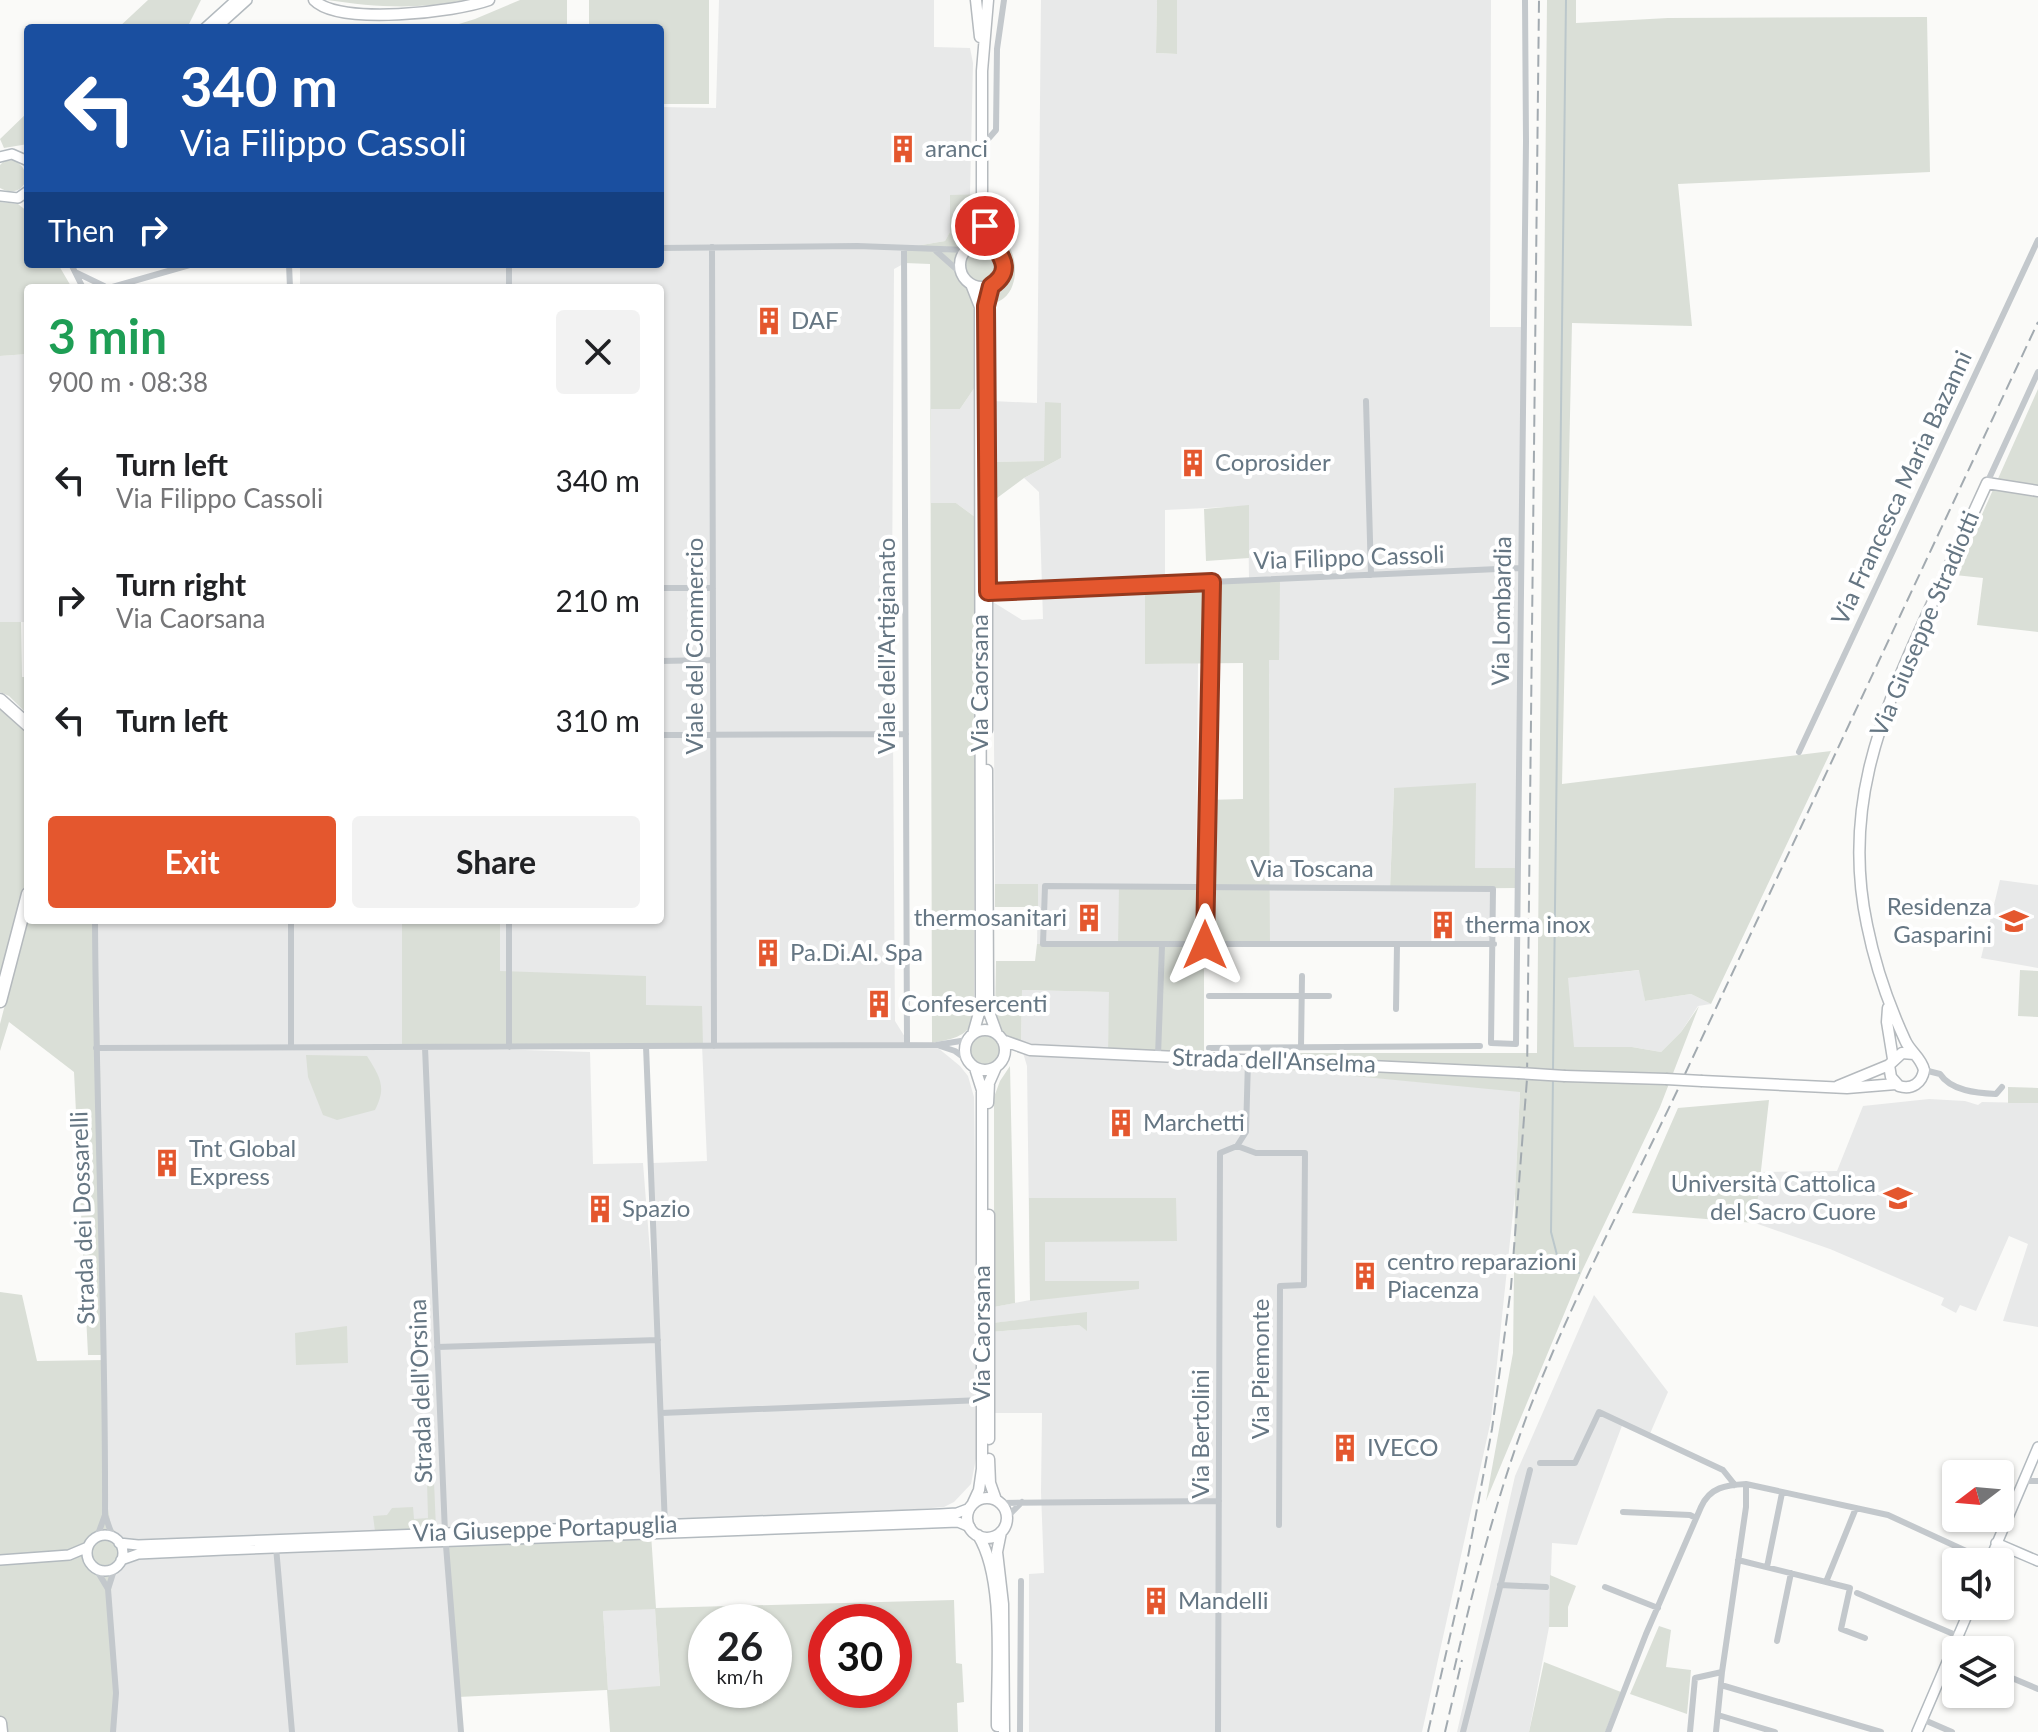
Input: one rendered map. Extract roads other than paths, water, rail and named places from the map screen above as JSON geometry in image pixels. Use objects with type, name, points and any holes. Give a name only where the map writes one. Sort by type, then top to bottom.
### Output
[{"type":"highway","points":[[0,700],[24,721]]},
{"type":"highway","points":[[0,1001],[24,909]]},
{"type":"highway","points":[[0,1723],[1,1732]]},
{"type":"main road","points":[[209,24],[236,0]]},
{"type":"main road","points":[[220,24],[247,0]]},
{"type":"main road","points":[[314,2],[343,12],[423,14],[465,8],[489,0]]},
{"type":"main road","points":[[976,0],[982,71],[982,205],[986,232],[1004,268],[991,286],[978,287],[963,275],[961,262],[977,233],[982,205]]},
{"type":"main road","points":[[982,71],[988,0]]},
{"type":"main road","points":[[0,157],[12,154],[24,157]]},
{"type":"main road","points":[[0,196],[23,200]]},
{"type":"main road","points":[[968,249],[984,244],[997,250]]},
{"type":"main road","name":"Via Caorsana","points":[[970,1037],[981,1006],[980,307],[971,284]]},
{"type":"main road","name":"Via Caorsana","points":[[991,286],[986,306],[988,994],[989,1012],[999,1037]]},
{"type":"main road","name":"Via Giuseppe Stradiotti","points":[[1914,1054],[1888,1006],[1867,926],[1861,886],[1859,823],[1866,772],[1888,702],[1987,483],[2038,491]]},
{"type":"main road","name":"Via Giuseppe Stradiotti","points":[[1888,1006],[1891,1062]]},
{"type":"main road","points":[[985,1030],[999,1037],[1000,1063],[986,1071],[975,1068],[966,1059],[965,1046],[970,1037],[985,1030]]},
{"type":"main road","name":"Strada dell'Anselma","points":[[999,1037],[1030,1050],[1837,1087]]},
{"type":"main road","name":"Strada dell'Anselma","points":[[1000,1063],[1030,1050]]},
{"type":"main road","points":[[1902,1053],[1920,1058],[1924,1070],[1921,1081],[1905,1087],[1896,1084],[1837,1087],[1891,1062],[1902,1053]]},
{"type":"main road","points":[[1891,1062],[1889,1072],[1896,1084]]},
{"type":"main road","name":"Via Caorsana","points":[[998,1501],[990,1483],[989,1458],[988,1140],[989,1083],[1000,1063]]},
{"type":"main road","name":"Via Caorsana","points":[[972,1506],[981,1480],[982,1400],[982,1090],[975,1068]]},
{"type":"main road","points":[[1994,1548],[2038,1447]]},
{"type":"main road","points":[[997,1732],[996,1606],[989,1557],[968,1521],[972,1506],[984,1498],[998,1501],[1007,1517],[997,1552],[1003,1604],[1004,1732]]},
{"type":"main road","name":"Via Giuseppe Portapuglia","points":[[665,1529],[957,1513],[972,1506]]},
{"type":"main road","name":"Via Giuseppe Portapuglia","points":[[118,1564],[138,1554],[446,1537],[954,1522],[974,1531]]},
{"type":"main road","points":[[974,1531],[990,1538],[1001,1532]]},
{"type":"main road","points":[[0,1560],[69,1555],[105,1535],[116,1540],[122,1551],[118,1564],[107,1571],[69,1555]]},
{"type":"main road","name":"Via Giuseppe Portapuglia","points":[[116,1540],[138,1545],[276,1544]]},
{"type":"main road","points":[[1996,1543],[2038,1561]]},
{"type":"main road","points":[[88,1547],[92,1565]]},
{"type":"main road","points":[[1958,1636],[1965,1620]]},
{"type":"main road","points":[[1917,1732],[1942,1678]]},
{"type":"street","points":[[982,146],[996,130],[997,49],[1004,0]]},
{"type":"street","name":"Via Lombardia","points":[[1493,889],[1491,1043],[1516,1044],[1525,0]]},
{"type":"street","name":"Via Francesca Maria Bazanni","points":[[1799,752],[2038,240]]},
{"type":"street","name":"Viale del Commercio","points":[[712,247],[714,1046]]},
{"type":"street","points":[[664,248],[968,249]]},
{"type":"street","name":"Viale dell'Artigianato","points":[[904,248],[907,1045]]},
{"type":"street","points":[[933,249],[963,275]]},
{"type":"street","points":[[74,268],[81,284]]},
{"type":"street","points":[[119,284],[178,268]]},
{"type":"street","points":[[77,273],[101,284]]},
{"type":"street","points":[[1987,483],[2038,372]]},
{"type":"street","points":[[1366,401],[1371,575]]},
{"type":"street","name":"Via Filippo Cassoli","points":[[988,592],[1520,568]]},
{"type":"street","points":[[1205,945],[1212,582]]},
{"type":"street","points":[[664,588],[713,588]]},
{"type":"street","points":[[664,661],[713,660]]},
{"type":"street","points":[[664,735],[906,734]]},
{"type":"street","name":"Via Toscana","points":[[1162,946],[1043,944],[1045,886],[1493,889]]},
{"type":"street","name":"Strada dei Dossarelli","points":[[95,924],[105,1369],[105,1515],[97,1537]]},
{"type":"street","points":[[291,924],[291,1045]]},
{"type":"street","points":[[509,924],[509,1047]]},
{"type":"street","points":[[1158,1056],[1162,946],[1494,944]]},
{"type":"street","points":[[1396,1009],[1397,945]]},
{"type":"street","points":[[1301,1047],[1302,976]]},
{"type":"street","points":[[1209,996],[1329,996]]},
{"type":"street","points":[[96,1048],[936,1045],[970,1037]]},
{"type":"street","points":[[936,1045],[955,1051],[966,1059]]},
{"type":"street","points":[[646,1046],[665,1529]]},
{"type":"street","points":[[1209,1048],[1480,1046]]},
{"type":"street","name":"Strada dell'Orsina","points":[[425,1047],[446,1537],[461,1732]]},
{"type":"street","points":[[1237,1146],[1246,1132],[1248,1060]]},
{"type":"street","points":[[1924,1070],[1940,1074],[1945,1082],[1974,1093],[1996,1094],[2002,1087]]},
{"type":"street","name":"Via Bertolini","points":[[1218,1732],[1220,1153],[1237,1146]]},
{"type":"street","name":"Via Piemonte","points":[[1237,1146],[1256,1153],[1305,1153],[1304,1285],[1280,1286],[1279,1525]]},
{"type":"street","points":[[437,1347],[658,1340]]},
{"type":"street","points":[[661,1413],[982,1400]]},
{"type":"street","points":[[1540,1463],[1575,1463],[1599,1412],[1723,1470],[1735,1485]]},
{"type":"street","points":[[1463,1732],[1530,1470]]},
{"type":"street","points":[[2024,1481],[2038,1481]]},
{"type":"street","points":[[1716,1732],[1746,1507],[1746,1484]]},
{"type":"street","points":[[1608,1732],[1696,1518],[1709,1494],[1746,1484],[1903,1521],[1960,1548]]},
{"type":"street","points":[[1767,1567],[1782,1493]]},
{"type":"street","points":[[998,1501],[1219,1501]]},
{"type":"street","points":[[1007,1517],[1022,1502]]},
{"type":"street","points":[[1826,1582],[1856,1508]]},
{"type":"street","points":[[1623,1512],[1690,1515],[1696,1518]]},
{"type":"street","name":"Strada dei Dossarelli","points":[[105,1515],[116,1540]]},
{"type":"street","points":[[276,1544],[292,1732]]},
{"type":"street","points":[[1738,1560],[1850,1588],[1841,1629],[1865,1638]]},
{"type":"street","points":[[113,1732],[116,1693],[108,1589],[118,1564]]},
{"type":"street","points":[[92,1565],[108,1589]]},
{"type":"street","points":[[1777,1641],[1791,1573]]},
{"type":"street","points":[[1020,1732],[1021,1581]]},
{"type":"street","points":[[1500,1585],[1546,1587]]},
{"type":"street","points":[[1605,1587],[1658,1608]]},
{"type":"street","points":[[1857,1593],[1958,1636]]},
{"type":"street","points":[[1690,1732],[1695,1678],[1722,1672]]},
{"type":"street","points":[[2014,1679],[2038,1689]]},
{"type":"street","points":[[1721,1685],[1881,1732]]},
{"type":"street","points":[[1718,1715],[1775,1732]]},
{"type":"street","points":[[1922,1719],[1952,1732]]},
{"type":"waterway","points":[[1553,1071],[1566,0]]},
{"type":"waterway","points":[[1553,1078],[1551,1232],[1557,1255],[1579,1273]]},
{"type":"railway","points":[[1428,1732],[1467,1562],[1492,1429],[1511,1287],[1527,1079],[1539,0]]},
{"type":"railway","points":[[1685,1074],[2038,322]]},
{"type":"railway","points":[[1454,1670],[1486,1543],[1526,1418],[1580,1292],[1679,1087]]},
{"type":"railway","points":[[1445,1732],[1462,1660]]},
{"type":"place","name":"aranci","points":[[903,149]]},
{"type":"place","name":"DAF","points":[[769,321]]},
{"type":"place","name":"Coprosider","points":[[1193,463]]},
{"type":"place","name":"thermosanitari","points":[[1089,918]]},
{"type":"place","name":"Residenza Gasparini","points":[[2014,921]]},
{"type":"place","name":"therma inox","points":[[1443,925]]},
{"type":"place","name":"Pa.Di.Al. Spa","points":[[768,953]]},
{"type":"place","name":"Confesercenti","points":[[879,1004]]},
{"type":"place","name":"Marchetti","points":[[1121,1123]]},
{"type":"place","name":"Tnt Global Express","points":[[167,1163]]},
{"type":"place","name":"Università Cattolica del Sacro Cuore","points":[[1898,1198]]},
{"type":"place","name":"Spazio","points":[[600,1209]]},
{"type":"place","name":"centro reparazioni Piacenza","points":[[1365,1276]]},
{"type":"place","name":"IVECO","points":[[1345,1448]]},
{"type":"place","name":"Mandelli","points":[[1156,1601]]}]
